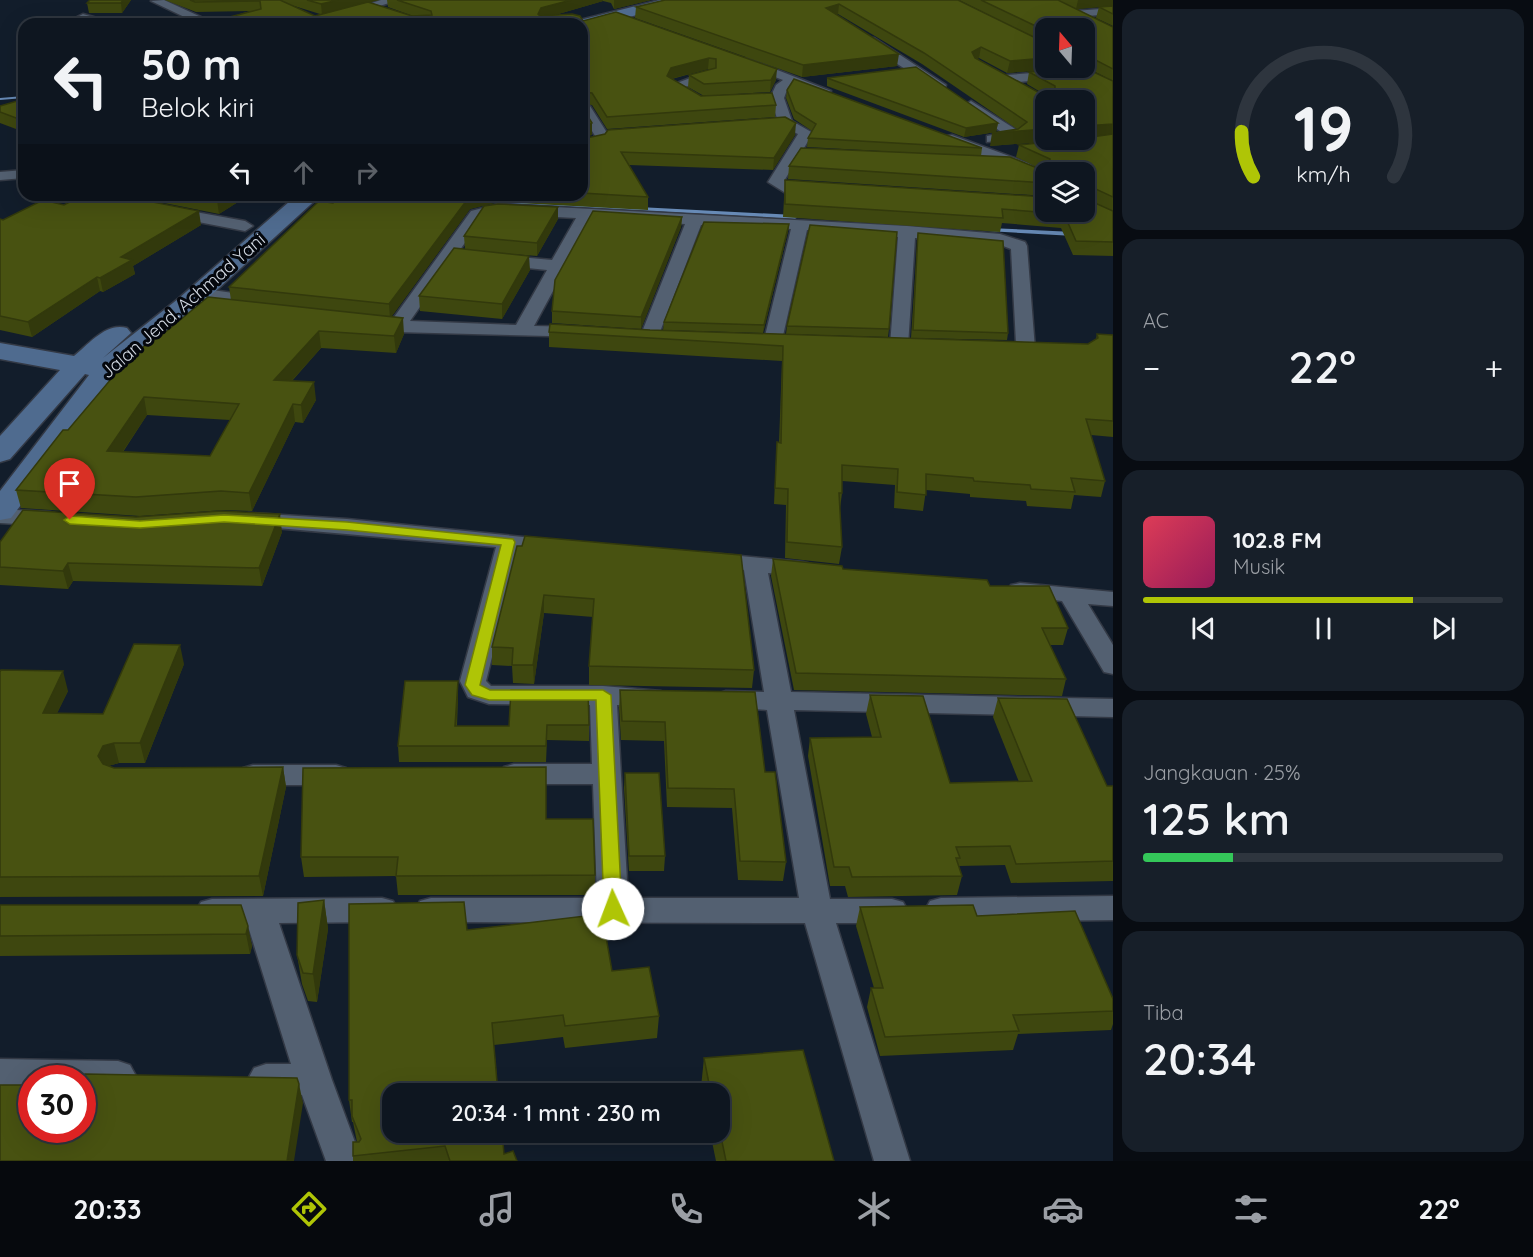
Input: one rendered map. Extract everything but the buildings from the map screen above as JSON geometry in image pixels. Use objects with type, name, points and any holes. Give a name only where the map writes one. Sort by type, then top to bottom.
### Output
[{"type":"street","points":[[339,15],[378,9],[393,0]]},
{"type":"street","points":[[569,18],[597,10],[637,11],[679,0]]},
{"type":"street","points":[[157,1],[195,18]]},
{"type":"street","points":[[1062,8],[1098,26]]},
{"type":"street","points":[[588,22],[616,10]]},
{"type":"street","points":[[1074,14],[1113,11]]},
{"type":"street","points":[[861,35],[917,69],[1015,135],[963,143]]},
{"type":"street","points":[[735,58],[834,95]]},
{"type":"street","points":[[894,72],[917,69]]},
{"type":"street","points":[[706,102],[697,101],[675,86],[709,75]]},
{"type":"street","points":[[1026,91],[1002,77],[1035,76]]},
{"type":"street","points":[[827,190],[784,187],[776,182],[800,154],[806,133],[786,123],[772,98],[782,85],[798,81],[836,79]]},
{"type":"street","points":[[588,113],[608,136],[588,145]]},
{"type":"street","points":[[759,127],[786,123]]},
{"type":"street","points":[[941,135],[1023,166],[1035,173]]},
{"type":"street","points":[[992,154],[1025,150]]},
{"type":"street","points":[[976,164],[1023,166]]},
{"type":"street","points":[[0,176],[18,174]]},
{"type":"street","name":"Jalan Jend. Achmad Yani","points":[[0,453],[274,201]]},
{"type":"street","name":"Jalan Jend. Achmad Yani","points":[[0,511],[90,371],[193,299],[303,201]]},
{"type":"street","points":[[153,209],[245,226]]},
{"type":"street","points":[[398,324],[450,255],[477,214],[498,209],[907,231],[1000,239],[1019,246],[1026,349]]},
{"type":"street","points":[[523,329],[586,215]]},
{"type":"street","points":[[649,337],[694,221]]},
{"type":"street","points":[[773,340],[800,225]]},
{"type":"street","points":[[899,346],[907,231]]},
{"type":"street","points":[[450,255],[557,266]]},
{"type":"street","points":[[193,299],[273,309]]},
{"type":"street","points":[[353,319],[429,326],[603,334]]},
{"type":"street","points":[[626,335],[672,338]]},
{"type":"street","points":[[751,340],[796,341]]},
{"type":"street","points":[[876,345],[922,347]]},
{"type":"street","points":[[980,348],[1049,350]]},
{"type":"street","points":[[0,351],[90,371]]},
{"type":"street","points":[[0,361],[90,371]]},
{"type":"street","points":[[0,516],[70,520]]},
{"type":"street","points":[[224,519],[347,526],[579,548]]},
{"type":"street","points":[[509,542],[472,685],[477,691],[489,695],[603,695],[1113,708]]},
{"type":"street","points":[[684,558],[825,571]]},
{"type":"street","points":[[755,565],[817,912],[892,1161]]},
{"type":"street","points":[[1000,588],[1113,599]]},
{"type":"street","points":[[1070,595],[1113,666]]},
{"type":"street","points":[[603,695],[613,909]]},
{"type":"street","points":[[489,774],[608,774]]},
{"type":"street","points":[[227,775],[358,775]]},
{"type":"street","points":[[188,911],[613,909],[817,912],[1113,909]]},
{"type":"street","points":[[259,911],[314,1080],[344,1161]]},
{"type":"street","points":[[0,1074],[151,1077]]},
{"type":"street","points":[[233,1078],[314,1080]]},
{"type":"waterway","points":[[0,99],[18,98]]},
{"type":"waterway","points":[[486,201],[795,217]]},
{"type":"waterway","points":[[872,223],[930,227]]},
{"type":"waterway","points":[[989,230],[1074,234]]},
{"type":"route","points":[[70,520],[140,525],[224,519],[347,526],[509,542],[472,685],[477,691],[489,695],[603,695],[613,909]]}]
